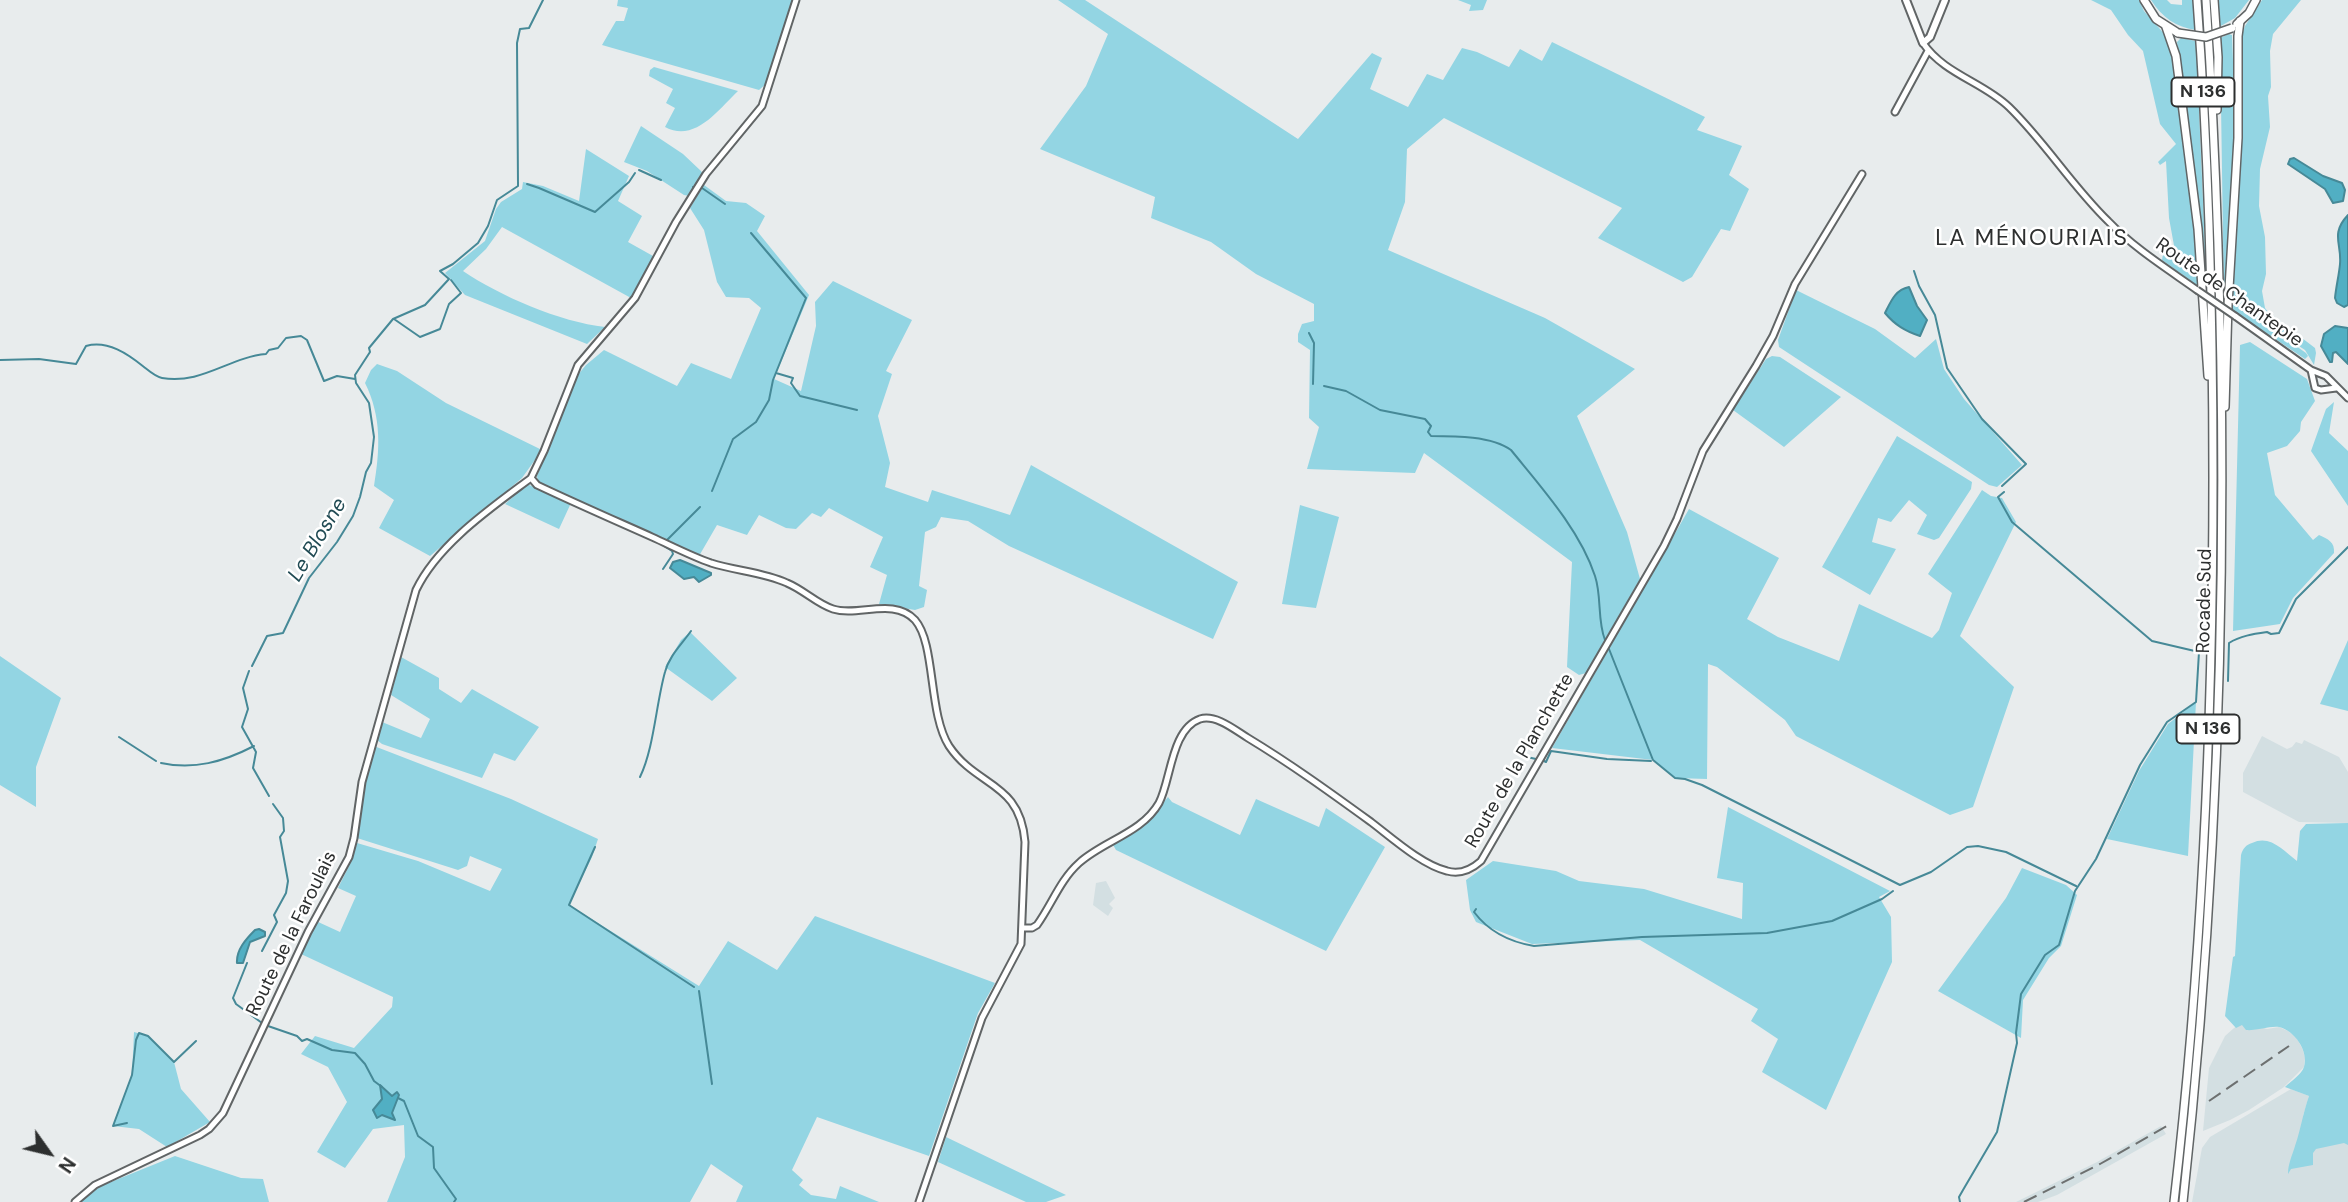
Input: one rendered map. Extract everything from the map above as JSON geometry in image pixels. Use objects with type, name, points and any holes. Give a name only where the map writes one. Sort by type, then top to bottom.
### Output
[{"type":"main road","name":"Route de Chantepie","points":[[1906,0],[1923,43]]},
{"type":"main road","points":[[1923,43],[1930,37],[1945,0]]},
{"type":"main road","points":[[2144,0],[2152,14],[2166,27],[2178,33],[2206,37],[2232,28],[2241,21],[2256,0]]},
{"type":"main road","name":"Rocade Sud","points":[[2173,1202],[2193,996],[2206,793],[2213,565],[2213,403],[2208,184],[2197,0]]},
{"type":"main road","name":"Rocade Sud","points":[[2183,1202],[2202,995],[2215,795],[2221,586],[2222,428],[2214,124],[2206,0]]},
{"type":"main road","points":[[2214,0],[2218,57],[2217,114],[2214,124]]},
{"type":"main road","points":[[2222,428],[2227,400],[2228,305],[2238,138],[2238,36],[2241,21]]},
{"type":"main road","points":[[2166,27],[2175,48],[2185,120],[2202,267],[2209,391],[2213,403]]},
{"type":"street","points":[[796,0],[762,106],[706,174],[630,304],[578,365],[531,478],[537,485],[696,557],[788,583],[829,608],[848,612],[895,610],[905,613],[916,621],[925,645],[935,706],[946,740],[958,758],[1006,794],[1019,813],[1025,842],[1023,928],[1017,955],[982,1018],[919,1202]]},
{"type":"street","name":"Route de Chantepie","points":[[1923,43],[1928,51],[1947,67],[2002,101],[2020,118],[2106,219],[2133,246],[2319,374]]},
{"type":"street","points":[[1895,112],[1928,51]]},
{"type":"street","name":"Route de la Planchette","points":[[1023,928],[1037,925],[1062,883],[1079,863],[1147,819],[1164,792],[1172,756],[1183,736],[1194,723],[1206,718],[1223,723],[1291,763],[1409,850],[1440,869],[1460,872],[1481,861],[1664,545],[1703,452],[1773,336],[1795,284],[1862,174]]},
{"type":"street","name":"Route de Chantepie","points":[[2311,370],[2313,379]]},
{"type":"street","points":[[2336,388],[2315,388],[2313,379],[2319,374],[2326,376],[2348,398]]},
{"type":"street","points":[[2325,388],[2329,380]]},
{"type":"street","name":"Route de la Faroulais","points":[[75,1202],[95,1185],[200,1135],[223,1113],[308,932],[349,857],[362,782],[415,590],[430,564],[440,553],[531,478]]},
{"type":"shaded area","points":[[618,0],[793,0],[767,83],[759,90],[602,45],[616,21],[624,21],[628,8],[617,6]]},
{"type":"shaded area","points":[[1058,0],[1085,0],[1298,139],[1372,53],[1382,58],[1370,89],[1408,107],[1427,74],[1443,80],[1462,48],[1509,67],[1520,49],[1542,61],[1552,42],[1705,117],[1697,130],[1742,146],[1729,175],[1749,189],[1730,231],[1721,229],[1692,277],[1683,282],[1598,238],[1622,208],[1444,118],[1407,149],[1405,202],[1388,250],[1545,318],[1635,369],[1577,416],[1627,532],[1640,579],[1586,673],[1579,675],[1567,667],[1572,562],[1424,453],[1415,473],[1307,469],[1319,427],[1309,418],[1310,350],[1298,342],[1298,334],[1302,324],[1314,321],[1314,304],[1256,274],[1211,242],[1151,218],[1155,197],[1040,149],[1086,86],[1108,34]]},
{"type":"shaded area","points":[[1458,0],[1487,0],[1483,10],[1469,11],[1471,5]]},
{"type":"shaded area","points":[[2091,0],[2139,0],[2144,11],[2168,38],[2173,55],[2196,239],[2198,286],[2162,260],[2163,254],[2177,262],[2169,218],[2166,161],[2160,165],[2158,162],[2176,144],[2160,124],[2143,51],[2111,10]]},
{"type":"shaded area","points":[[2151,0],[2167,0],[2171,4],[2182,5],[2182,0],[2193,0],[2195,30],[2170,21]]},
{"type":"shaded area","points":[[2217,0],[2249,0],[2235,18],[2219,27]]},
{"type":"shaded area","points":[[2262,0],[2301,0],[2273,34],[2270,51],[2270,127],[2260,169],[2259,206],[2265,237],[2266,274],[2262,291],[2268,312],[2315,348],[2314,365],[2305,350],[2265,324],[2306,353],[2308,356],[2305,359],[2232,310],[2230,303],[2243,120],[2241,38],[2245,26]]},
{"type":"shaded area","points":[[2232,35],[2235,114],[2226,306],[2220,38]]},
{"type":"shaded area","points":[[2181,38],[2196,41],[2207,292],[2177,42]]},
{"type":"shaded area","points":[[654,67],[738,91],[714,115],[696,128],[676,131],[665,127],[675,108],[666,103],[673,89],[649,76]]},
{"type":"shaded area","points":[[641,126],[683,154],[701,171],[703,174],[689,196],[647,171],[624,162]]},
{"type":"shaded area","points":[[586,149],[629,176],[618,201],[642,216],[628,242],[653,256],[631,298],[502,227],[486,249],[463,271],[494,290],[550,314],[605,327],[587,344],[465,295],[445,273],[485,241],[496,209],[501,202],[522,189],[523,182],[543,186],[579,201]]},
{"type":"shaded area","points":[[2294,158],[2323,176],[2342,183],[2345,190],[2343,201],[2333,203],[2325,189],[2288,164],[2290,159]]},
{"type":"shaded area","points":[[704,185],[726,201],[746,203],[765,216],[757,231],[809,295],[774,379],[801,391],[816,326],[815,302],[833,281],[912,320],[886,371],[892,374],[878,416],[890,463],[885,487],[928,502],[932,490],[1010,515],[1031,465],[1238,582],[1213,639],[1009,546],[968,521],[941,517],[936,527],[925,532],[919,586],[927,590],[924,607],[915,610],[879,604],[887,575],[870,567],[883,537],[829,508],[821,517],[812,513],[796,529],[786,528],[759,515],[747,535],[717,525],[699,556],[538,482],[537,476],[577,376],[604,350],[677,386],[691,363],[731,379],[761,308],[749,298],[726,297],[717,282],[704,230],[690,208]]},
{"type":"shaded area","points":[[2348,215],[2348,305],[2344,307],[2337,303],[2335,298],[2340,264],[2338,234]]},
{"type":"shaded area","points":[[1909,287],[1927,320],[1920,336],[1901,327],[1885,313],[1897,293]]},
{"type":"shaded area","points":[[1796,290],[1875,329],[1915,358],[1936,339],[1944,369],[1964,399],[2022,465],[1997,487],[1989,485],[1779,347],[1778,340]]},
{"type":"shaded area","points":[[2335,326],[2348,328],[2348,364],[2336,352],[2330,362],[2321,346],[2324,334]]},
{"type":"shaded area","points":[[2250,342],[2307,379],[2315,401],[2301,422],[2300,431],[2287,446],[2267,453],[2275,495],[2313,540],[2319,535],[2330,541],[2334,553],[2293,598],[2280,624],[2233,631],[2240,345]]},
{"type":"shaded area","points":[[1772,356],[1780,357],[1841,397],[1784,447],[1733,410],[1766,359]]},
{"type":"shaded area","points":[[377,364],[397,371],[446,403],[542,450],[522,478],[430,556],[379,528],[394,500],[374,486],[378,460],[377,421],[365,383]]},
{"type":"shaded area","points":[[2334,402],[2329,433],[2348,451],[2348,506],[2311,451],[2326,409]]},
{"type":"shaded area","points":[[1897,436],[1972,482],[1971,489],[1939,538],[1934,540],[1917,534],[1927,515],[1909,500],[1891,522],[1878,518],[1872,542],[1896,549],[1870,595],[1822,567]]},
{"type":"shaded area","points":[[527,484],[571,503],[559,529],[505,504]]},
{"type":"shaded area","points":[[1982,490],[1991,496],[2002,498],[2016,522],[1960,636],[2014,687],[1973,807],[1950,815],[1796,736],[1785,720],[1717,667],[1708,664],[1707,779],[1675,778],[1653,760],[1552,748],[1689,509],[1779,558],[1747,619],[1778,637],[1839,661],[1859,604],[1932,638],[1939,630],[1952,593],[1928,574]]},
{"type":"shaded area","points":[[1300,505],[1339,517],[1316,608],[1282,604]]},
{"type":"shaded area","points":[[680,560],[711,575],[699,582],[694,577],[684,579],[670,568],[673,562]]},
{"type":"shaded area","points":[[690,632],[737,678],[712,701],[665,667],[681,640]]},
{"type":"shaded area","points":[[2348,640],[2348,711],[2320,704]]},
{"type":"shaded area","points":[[0,656],[61,698],[36,767],[36,807],[0,785]]},
{"type":"shaded area","points":[[401,657],[439,678],[439,689],[461,703],[472,689],[539,727],[515,761],[494,753],[482,778],[382,744],[377,740],[382,722],[421,738],[430,719],[391,695]]},
{"type":"shaded area","points":[[2196,702],[2188,856],[2107,839],[2139,771],[2168,724]]},
{"type":"shaded area","points":[[2262,736],[2287,749],[2296,742],[2302,744],[2304,740],[2339,757],[2348,772],[2348,823],[2299,822],[2243,792],[2243,773]]},
{"type":"shaded area","points":[[374,746],[511,799],[598,839],[569,905],[699,986],[728,941],[777,970],[815,916],[995,983],[978,1013],[929,1156],[817,1117],[792,1170],[803,1180],[799,1185],[811,1195],[836,1199],[840,1186],[879,1202],[736,1202],[743,1186],[711,1164],[690,1202],[387,1202],[405,1157],[404,1125],[373,1129],[345,1168],[317,1152],[347,1102],[328,1067],[301,1054],[315,1036],[354,1048],[392,1007],[393,997],[301,954],[316,921],[340,932],[356,896],[338,888],[357,843],[418,861],[490,891],[502,869],[470,856],[467,866],[458,870],[357,838],[363,791]]},
{"type":"shaded area","points":[[1168,797],[1172,802],[1240,835],[1256,799],[1319,827],[1326,808],[1385,847],[1326,951],[1116,850],[1112,843],[1146,824]]},
{"type":"shaded area","points":[[1728,807],[1890,891],[1879,897],[1891,917],[1892,962],[1826,1110],[1762,1072],[1778,1039],[1751,1021],[1758,1009],[1640,940],[1532,944],[1476,922],[1470,910],[1466,880],[1493,861],[1556,871],[1579,881],[1644,889],[1742,919],[1743,883],[1717,878]]},
{"type":"shaded area","points":[[2348,823],[2348,1145],[2344,1143],[2316,1149],[2313,1153],[2313,1165],[2291,1169],[2288,1174],[2309,1096],[2285,1087],[2304,1067],[2302,1048],[2295,1037],[2285,1029],[2275,1027],[2246,1030],[2242,1025],[2236,1028],[2225,1016],[2235,956],[2241,855],[2248,845],[2265,841],[2276,845],[2297,861],[2300,831],[2306,824]]},
{"type":"shaded area","points":[[2022,868],[2066,885],[2077,895],[2061,946],[2049,958],[2023,1000],[2021,1038],[1938,991],[2006,898]]},
{"type":"shaded area","points":[[1106,881],[1115,898],[1109,904],[1113,908],[1108,916],[1093,905],[1096,883]]},
{"type":"shaded area","points":[[259,929],[265,932],[265,936],[250,942],[243,963],[237,963],[242,945]]},
{"type":"shaded area","points":[[2242,1021],[2267,1029],[2279,1027],[2288,1031],[2296,1037],[2302,1048],[2304,1067],[2284,1087],[2249,1110],[2203,1131],[2209,1068],[2225,1036]]},
{"type":"shaded area","points":[[134,1032],[148,1036],[174,1062],[181,1089],[210,1122],[167,1147],[139,1129],[113,1126],[132,1075]]},
{"type":"shaded area","points":[[380,1085],[392,1096],[397,1092],[399,1095],[392,1113],[395,1120],[382,1115],[377,1118],[373,1110],[382,1099]]},
{"type":"shaded area","points":[[2291,1089],[2309,1096],[2303,1116],[2348,1090],[2348,1202],[2192,1202],[2202,1148],[2210,1137]]},
{"type":"shaded area","points":[[2161,1126],[2166,1134],[2057,1195],[2038,1202],[2016,1202],[2097,1162]]},
{"type":"shaded area","points":[[946,1137],[1066,1195],[1046,1202],[1026,1202],[938,1162]]},
{"type":"shaded area","points":[[175,1156],[241,1178],[263,1179],[269,1202],[79,1202],[101,1186]]},
{"type":"waterway","name":"Le Blosne","points":[[252,666],[267,636],[283,633],[309,578],[337,542],[353,516],[360,497],[371,463],[374,437],[369,403],[356,383],[355,375],[370,352],[369,348],[393,319],[425,305],[449,279],[440,271],[478,243],[488,226],[497,200],[518,186],[517,43],[520,29],[529,28],[543,0]]},
{"type":"waterway","points":[[639,170],[661,180]]},
{"type":"waterway","points":[[527,184],[595,212],[629,182],[635,173]]},
{"type":"waterway","points":[[702,188],[725,204]]},
{"type":"waterway","points":[[712,491],[733,439],[756,422],[769,400],[773,380],[806,298],[751,233]]},
{"type":"waterway","points":[[1914,271],[1935,315],[1947,368],[1982,419],[2026,464],[2002,486]]},
{"type":"waterway","points":[[394,319],[420,337],[440,329],[449,304],[461,293],[451,280]]},
{"type":"waterway","points":[[1309,333],[1314,343],[1313,384]]},
{"type":"waterway","points":[[0,360],[39,359],[76,364],[86,346],[102,345],[124,353],[162,378],[190,378],[240,360],[266,354],[269,350],[278,348],[286,338],[301,336],[307,340],[324,381],[337,376],[355,379]]},
{"type":"waterway","points":[[776,373],[793,378],[791,383],[800,396],[857,410]]},
{"type":"waterway","points":[[1324,386],[1346,391],[1380,410],[1425,419],[1431,426],[1428,432],[1431,436],[1484,439],[1511,450],[1559,510],[1580,542],[1595,576],[1605,640]]},
{"type":"waterway","points":[[1960,1202],[1959,1197],[1997,1132],[2017,1043],[2021,994],[2045,955],[2059,945],[2075,891],[2096,859],[2140,765],[2167,722],[2196,702],[2199,652],[2152,641],[2012,522],[1998,497],[2004,492]]},
{"type":"waterway","points":[[667,540],[700,507]]},
{"type":"waterway","points":[[663,569],[673,554],[664,546]]},
{"type":"waterway","points":[[2228,681],[2229,643],[2252,635],[2279,633],[2296,599],[2348,547]]},
{"type":"waterway","points":[[640,777],[649,753],[667,666],[691,631]]},
{"type":"waterway","points":[[1609,649],[1653,760],[1675,778],[1702,785],[1900,885],[1931,872],[1967,847],[1978,846],[2006,852],[2076,886]]},
{"type":"waterway","name":"Le Blosne","points":[[249,671],[243,688],[248,709],[242,727],[256,752],[253,768],[269,796]]},
{"type":"waterway","points":[[119,737],[156,761]]},
{"type":"waterway","points":[[161,763],[185,766],[208,763],[254,746]]},
{"type":"waterway","points":[[1544,761],[1546,762],[1551,751],[1607,759],[1651,761]]},
{"type":"waterway","points":[[1527,757],[1536,759]]},
{"type":"waterway","name":"Le Blosne","points":[[262,951],[277,922],[274,915],[286,893],[288,881],[280,837],[284,831],[283,818],[273,804]]},
{"type":"waterway","points":[[595,847],[569,905],[694,987]]},
{"type":"waterway","points":[[1476,909],[1474,912],[1493,930],[1508,939],[1534,946],[1642,937],[1767,933],[1832,921],[1882,899],[1893,891]]},
{"type":"waterway","name":"Le Blosne","points":[[247,963],[233,998],[236,1004],[262,1023]]},
{"type":"waterway","points":[[699,991],[712,1084]]},
{"type":"waterway","name":"Le Blosne","points":[[268,1026],[297,1036],[302,1041],[307,1039],[332,1050],[355,1053],[374,1081],[382,1087]]},
{"type":"waterway","points":[[127,1123],[113,1126],[132,1075],[139,1033],[148,1036],[174,1062],[196,1041]]},
{"type":"waterway","name":"Le Blosne","points":[[398,1098],[404,1101],[418,1136],[433,1147],[434,1168],[456,1199],[454,1202]]},
{"type":"railway","points":[[2209,1101],[2289,1046]]},
{"type":"railway","points":[[2024,1202],[2100,1164],[2167,1126]]},
{"type":"district","name":"LA MÉNOURIAIS","points":[[2032,239]]}]
